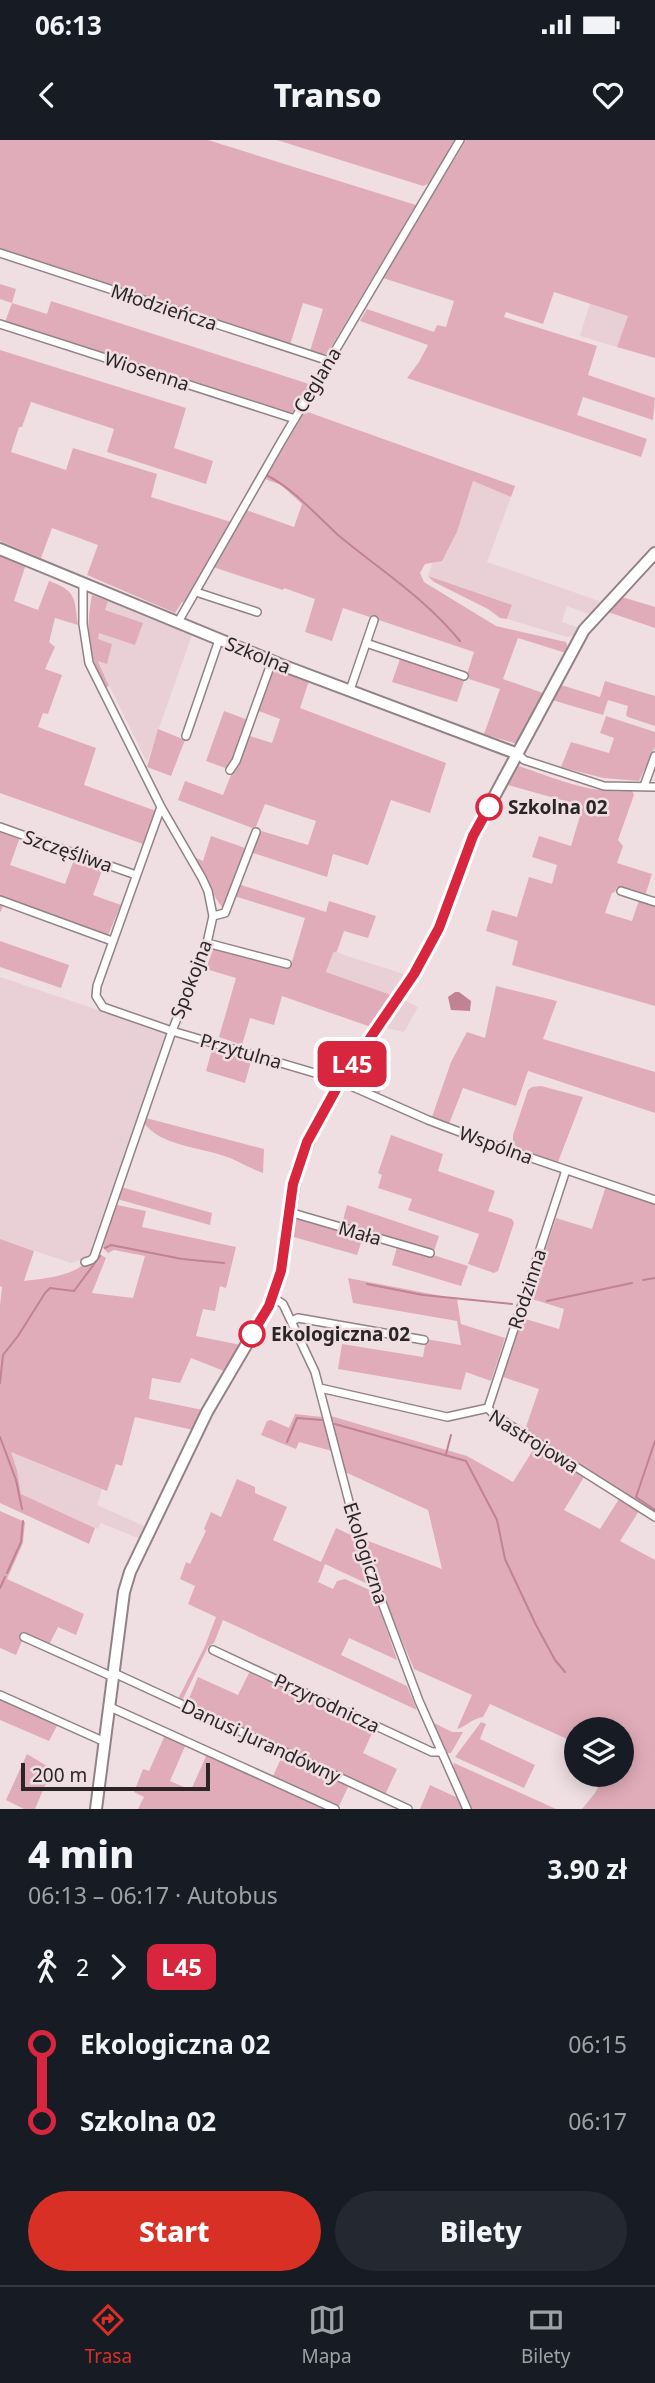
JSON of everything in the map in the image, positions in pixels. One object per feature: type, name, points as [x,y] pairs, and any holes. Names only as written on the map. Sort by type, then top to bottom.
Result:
[{"type":"street","name":"Ceglana","points":[[178,622],[328,361],[460,140]]},
{"type":"street","name":"Młodzieńcza","points":[[0,253],[328,361]]},
{"type":"street","name":"Wiosenna","points":[[0,324],[295,419]]},
{"type":"street","name":"Szkolna","points":[[0,549],[272,661],[518,754]]},
{"type":"street","points":[[96,1809],[124,1592],[130,1572],[206,1412],[272,1297],[282,1265],[296,1172],[303,1150],[340,1082],[414,974],[433,939],[473,836],[584,630],[655,553]]},
{"type":"street","name":"Spokojna","points":[[83,582],[82,611],[89,663],[161,807],[202,878],[208,891],[212,916],[207,943],[172,1031],[94,1257],[85,1262]]},
{"type":"street","points":[[196,592],[257,612]]},
{"type":"street","points":[[350,690],[374,620]]},
{"type":"street","points":[[186,736],[219,640]]},
{"type":"street","points":[[366,643],[464,676]]},
{"type":"street","points":[[230,770],[236,761],[272,661]]},
{"type":"street","points":[[518,754],[524,760],[596,784],[655,787]]},
{"type":"street","points":[[643,786],[655,756]]},
{"type":"street","points":[[0,900],[112,941],[161,807]]},
{"type":"street","name":"Szczęśliwa","points":[[0,827],[135,875]]},
{"type":"street","points":[[212,916],[225,913],[256,832]]},
{"type":"street","points":[[621,891],[655,902]]},
{"type":"street","name":"Przytulna","points":[[112,941],[95,991],[97,1001],[103,1007],[340,1082]]},
{"type":"street","points":[[207,943],[287,964]]},
{"type":"street","name":"Wspólna","points":[[340,1082],[428,1120],[655,1200]]},
{"type":"street","name":"Rodzinna","points":[[488,1408],[566,1170]]},
{"type":"street","name":"Mała","points":[[289,1212],[430,1253]]},
{"type":"street","name":"Ekologiczna","points":[[272,1297],[283,1304],[292,1321],[320,1388],[358,1536],[405,1667],[467,1809]]},
{"type":"street","points":[[292,1321],[298,1318],[424,1340]]},
{"type":"street","name":"Nastrojowa","points":[[320,1388],[447,1417],[488,1408],[494,1415],[655,1517]]},
{"type":"street","name":"Danusi Jurandówny","points":[[24,1637],[114,1675],[408,1809]]},
{"type":"street","name":"Przyrodnicza","points":[[212,1650],[432,1752],[442,1752]]},
{"type":"street","points":[[0,1695],[105,1742]]},
{"type":"street","points":[[110,1707],[335,1809]]},
{"type":"shaded area","points":[[0,140],[208,140],[416,205],[327,354],[321,355],[310,351],[323,309],[303,303],[290,345],[0,250]]},
{"type":"shaded area","points":[[277,140],[454,140],[432,182],[423,186]]},
{"type":"shaded area","points":[[466,140],[655,140],[655,358],[617,347],[628,316],[554,292],[543,324],[506,312],[504,317],[597,346],[588,375],[655,398],[653,420],[583,397],[577,415],[647,439],[641,457],[407,378],[428,345],[360,321],[367,309],[434,332],[437,325],[446,327],[454,301],[383,278]]},
{"type":"shaded area","points":[[0,284],[16,289],[12,303],[0,299]]},
{"type":"shaded area","points":[[51,301],[309,384],[292,413],[5,322],[12,303],[47,314]]},
{"type":"shaded area","points":[[590,303],[628,316],[617,347],[580,336]]},
{"type":"shaded area","points":[[0,350],[186,408],[174,448],[213,461],[206,484],[107,452],[114,429],[31,402],[11,452],[66,470],[73,448],[157,474],[151,497],[231,522],[185,603],[182,602],[175,613],[87,575],[98,545],[52,528],[41,558],[0,541]]},
{"type":"shaded area","points":[[305,411],[515,486],[511,497],[473,481],[457,532],[442,561],[425,564],[420,573],[424,582],[496,626],[566,642],[566,653],[518,638],[503,679],[546,694],[517,744],[484,734],[500,689],[469,679],[467,674],[474,652],[343,608],[332,641],[305,632],[315,599],[213,567],[246,510],[294,527],[302,504],[281,485],[265,479]]},
{"type":"shaded area","points":[[473,481],[511,497],[487,562],[602,602],[589,614],[567,606],[562,622],[579,628],[576,635],[567,637],[507,619],[512,605],[428,576],[433,562],[442,561],[457,532]]},
{"type":"shaded area","points":[[0,555],[26,564],[14,601],[38,610],[49,581],[65,588],[72,597],[78,625],[55,618],[49,642],[55,647],[45,669],[62,675],[48,714],[43,713],[38,727],[96,748],[84,785],[156,811],[143,844],[0,793]]},
{"type":"shaded area","points":[[428,576],[512,605],[507,619],[500,618],[488,609],[434,582]]},
{"type":"shaded area","points":[[92,595],[108,601],[105,610],[143,623],[135,645],[99,633],[98,639],[112,644],[107,664],[98,661],[109,686],[105,688],[90,643]]},
{"type":"shaded area","points":[[622,597],[655,607],[655,628],[608,612]]},
{"type":"shaded area","points":[[108,601],[192,635],[147,762],[94,649]]},
{"type":"shaded area","points":[[400,659],[464,681],[457,702],[392,682]]},
{"type":"shaded area","points":[[278,669],[309,681],[300,708],[446,763],[430,813],[391,800],[368,865],[333,854],[327,877],[250,852],[258,830],[308,845],[316,821],[265,804],[255,829],[178,800],[185,781],[223,795],[247,735],[272,743],[280,719],[256,710],[269,675]]},
{"type":"shaded area","points":[[605,681],[655,696],[655,726],[628,717],[628,706],[608,700],[603,715],[552,700],[561,685],[600,697]]},
{"type":"shaded area","points":[[224,711],[248,720],[228,769],[206,761]]},
{"type":"shaded area","points":[[606,716],[655,732],[655,747],[639,781],[603,778],[561,767],[571,742],[609,753],[614,738],[600,733]]},
{"type":"shaded area","points":[[158,729],[185,740],[171,776],[147,767]]},
{"type":"shaded area","points":[[519,766],[589,788],[632,790],[634,795],[618,840],[623,846],[617,863],[652,874],[645,896],[617,887],[605,913],[632,921],[639,900],[655,905],[655,1006],[512,965],[518,941],[486,931],[492,910],[517,917],[529,877],[552,884],[557,865],[532,857],[539,836],[571,846],[583,806],[508,785]]},
{"type":"shaded area","points":[[0,830],[20,837],[10,865],[65,884],[75,857],[103,868],[93,895],[121,905],[105,942],[3,906],[0,913]]},
{"type":"shaded area","points":[[211,836],[248,849],[223,907],[194,857],[203,861]]},
{"type":"shaded area","points":[[238,884],[326,912],[329,901],[376,916],[368,938],[344,931],[326,972],[394,996],[371,1027],[282,996],[274,1025],[250,1018],[242,1045],[219,1037],[236,978],[206,969],[214,947],[290,968],[305,918],[234,896]]},
{"type":"shaded area","points":[[0,941],[69,965],[61,988],[0,967]]},
{"type":"shaded area","points":[[337,951],[407,975],[394,996],[326,972],[333,953]]},
{"type":"shaded area","points":[[0,977],[167,1033],[88,1258],[71,1263],[0,1239]]},
{"type":"shaded area","points":[[496,986],[557,1001],[543,1039],[655,1072],[655,1113],[528,1071],[516,1106],[463,1088],[449,1124],[432,1117],[451,1062],[467,1032],[485,1038]]},
{"type":"shaded area","points":[[455,992],[471,1001],[470,1011],[451,1010],[448,997]]},
{"type":"shaded area","points":[[404,1000],[418,1007],[404,1032],[386,1028]]},
{"type":"shaded area","points":[[213,1046],[252,1058],[245,1083],[206,1071]]},
{"type":"shaded area","points":[[367,1054],[391,1063],[379,1095],[348,1081]]},
{"type":"shaded area","points":[[541,1086],[583,1097],[558,1162],[520,1150],[513,1143],[513,1135],[528,1090]]},
{"type":"shaded area","points":[[146,1118],[264,1149],[263,1173],[226,1157],[169,1141],[144,1123]]},
{"type":"shaded area","points":[[391,1135],[443,1154],[438,1171],[495,1191],[488,1211],[512,1219],[514,1223],[498,1271],[494,1273],[468,1264],[479,1234],[408,1210],[412,1199],[378,1188],[382,1175],[378,1173]]},
{"type":"shaded area","points":[[606,1186],[655,1203],[655,1512],[525,1430],[539,1389],[503,1377],[522,1318],[559,1329],[564,1309],[529,1298],[556,1218],[592,1229]]},
{"type":"shaded area","points":[[121,1187],[212,1213],[210,1225],[117,1199]]},
{"type":"shaded area","points":[[117,1205],[146,1211],[142,1227],[236,1247],[226,1288],[220,1286],[215,1311],[203,1309],[196,1336],[241,1345],[224,1371],[191,1358],[180,1383],[152,1378],[149,1399],[203,1410],[193,1430],[135,1417],[122,1466],[116,1464],[107,1491],[11,1452],[21,1494],[95,1528],[89,1544],[0,1503],[0,1239],[34,1251],[24,1281],[73,1271],[98,1253],[106,1258],[92,1293],[133,1298],[145,1256],[114,1250],[108,1253],[103,1248]]},
{"type":"shaded area","points":[[347,1205],[439,1236],[434,1251],[342,1224]]},
{"type":"shaded area","points":[[293,1215],[363,1237],[357,1255],[290,1236]]},
{"type":"shaded area","points":[[397,1247],[468,1266],[461,1286],[392,1265]]},
{"type":"shaded area","points":[[348,1278],[457,1299],[461,1324],[505,1338],[491,1381],[466,1372],[461,1390],[338,1369],[342,1344],[423,1357],[426,1339],[461,1345],[457,1321],[353,1303]]},
{"type":"shaded area","points":[[295,1414],[322,1417],[332,1451],[299,1442],[296,1449],[261,1435],[267,1421],[271,1420],[289,1428]]},
{"type":"shaded area","points":[[331,1416],[467,1456],[513,1482],[535,1447],[584,1477],[564,1510],[600,1529],[619,1499],[639,1511],[620,1541],[655,1560],[655,1809],[582,1809],[598,1787],[634,1787],[634,1717],[564,1717],[564,1738],[490,1704],[483,1717],[457,1729],[472,1695],[414,1669],[381,1591],[363,1539],[442,1569],[428,1510],[345,1472]]},
{"type":"shaded area","points":[[10,1451],[102,1489],[97,1505],[146,1527],[140,1539],[101,1523],[98,1529],[21,1494]]},
{"type":"shaded area","points":[[237,1479],[255,1487],[255,1493],[287,1507],[273,1540],[321,1562],[336,1528],[355,1537],[372,1586],[325,1564],[318,1582],[333,1589],[337,1581],[345,1579],[374,1592],[397,1660],[349,1638],[341,1655],[407,1686],[417,1710],[223,1620],[214,1643],[208,1647],[182,1701],[178,1699],[205,1646],[216,1617],[188,1604],[195,1586],[180,1579],[186,1562],[190,1564],[206,1531],[204,1529],[211,1512],[221,1517]]},
{"type":"shaded area","points":[[0,1511],[25,1522],[23,1543],[7,1579],[84,1614],[76,1635],[58,1627],[49,1645],[25,1634],[16,1655],[0,1648]]},
{"type":"shaded area","points":[[250,1671],[374,1729],[363,1753],[397,1769],[385,1795],[187,1703],[198,1677],[238,1695]]},
{"type":"shaded area","points":[[0,1697],[58,1724],[49,1741],[0,1720]]},
{"type":"shaded area","points":[[432,1722],[452,1732],[463,1732],[451,1753],[446,1753]]},
{"type":"shaded area","points":[[481,1722],[486,1724],[480,1739],[535,1765],[524,1788],[455,1757]]},
{"type":"shaded area","points":[[165,1735],[186,1744],[170,1781],[191,1790],[207,1754],[328,1809],[138,1809],[144,1797],[134,1792],[143,1769],[149,1771]]},
{"type":"shaded area","points":[[27,1754],[52,1769],[35,1809],[24,1809],[6,1800]]},
{"type":"shaded area","points":[[283,1754],[349,1785],[339,1806],[273,1776]]},
{"type":"shaded area","points":[[454,1763],[556,1809],[472,1809],[453,1768]]},
{"type":"shaded area","points":[[430,1785],[458,1798],[464,1809],[420,1809]]},
{"type":"waterway","points":[[268,476],[296,496],[338,535],[417,598],[460,641]]},
{"type":"waterway","points":[[105,1248],[111,1245],[182,1259],[224,1263]]},
{"type":"waterway","points":[[0,1383],[3,1355],[45,1293],[50,1288],[74,1291],[100,1256]]},
{"type":"waterway","points":[[643,1280],[655,1278]]},
{"type":"waterway","points":[[547,1301],[632,1283]]},
{"type":"waterway","points":[[367,1284],[423,1295],[512,1304]]},
{"type":"waterway","points":[[287,1442],[297,1418],[322,1420]]},
{"type":"waterway","points":[[335,1424],[466,1461],[497,1520],[505,1559],[536,1625],[555,1660],[565,1672]]},
{"type":"waterway","points":[[446,1454],[451,1435]]},
{"type":"waterway","points":[[0,1437],[16,1480],[22,1509]]},
{"type":"waterway","points":[[655,1441],[636,1497],[655,1510]]},
{"type":"waterway","points":[[7,1573],[21,1542],[23,1521]]},
{"type":"waterway","points":[[0,1588],[5,1577]]},
{"type":"bus line","name":"L45","points":[[252,1334],[269,1306],[281,1271],[293,1184],[307,1142],[340,1082],[414,974],[439,928],[473,836],[489,807]]},
{"type":"place","name":"Szkolna 02","points":[[489,807]]},
{"type":"place","name":"Ekologiczna 02","points":[[252,1334]]}]
